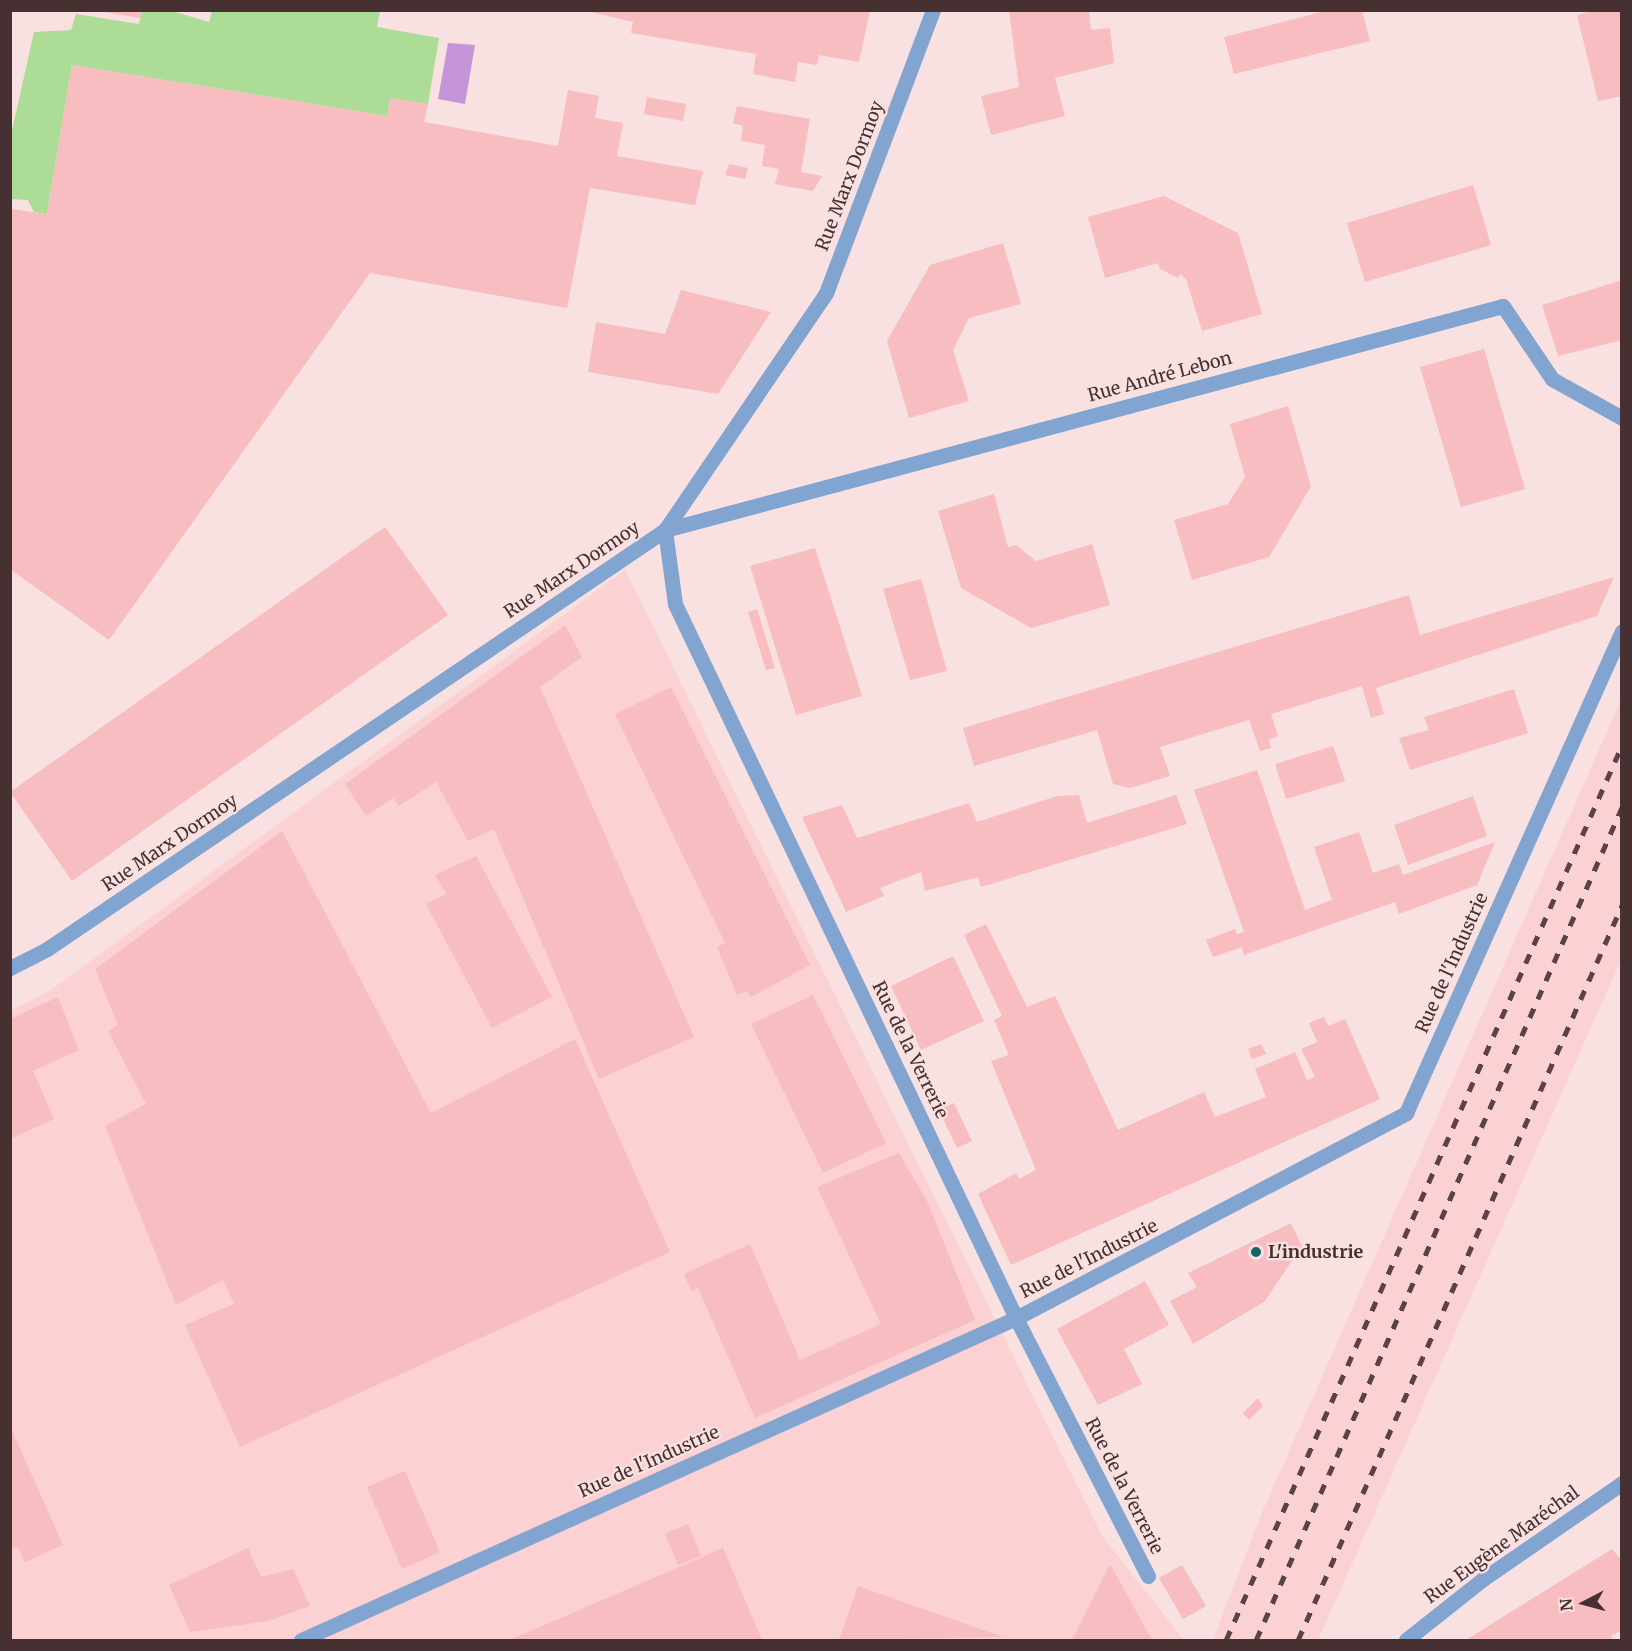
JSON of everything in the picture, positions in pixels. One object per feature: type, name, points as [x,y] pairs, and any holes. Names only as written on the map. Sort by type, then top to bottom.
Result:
[{"type":"street","name":"Rue Marx Dormoy","points":[[10,968],[47,949],[665,530],[826,293],[933,10]]},
{"type":"street","name":"Rue André Lebon","points":[[665,530],[1503,306],[1552,379],[1622,418]]},
{"type":"street","name":"Rue de la Verrerie","points":[[665,530],[675,604],[1016,1318],[1148,1576]]},
{"type":"street","name":"Rue de l'Industrie","points":[[301,1641],[1016,1318],[1406,1113],[1622,631]]},
{"type":"street","name":"Rue Eugène Maréchal","points":[[1406,1641],[1483,1579],[1622,1483]]},
{"type":"shaded area","points":[[448,43],[475,45],[465,104],[438,99]]},
{"type":"shaded area","points":[[625,570],[1102,1536],[1184,1640],[11,1640],[11,1011],[51,990]]},
{"type":"shaded area","points":[[1621,700],[1621,960],[1318,1640],[1213,1640],[1261,1515]]},
{"type":"green space","points":[[141,11],[172,11],[209,22],[212,11],[380,11],[377,27],[439,38],[428,104],[391,98],[387,116],[72,65],[47,214],[34,212],[28,200],[11,199],[11,135],[34,32],[71,30],[76,14],[139,24]]},
{"type":"building","points":[[92,10],[141,10],[140,18]]},
{"type":"building","points":[[583,10],[870,10],[859,62],[819,55],[817,65],[798,62],[795,82],[753,74],[756,54],[631,33],[633,22]]},
{"type":"building","points":[[1009,10],[1089,10],[1091,30],[1110,28],[1114,63],[1055,78],[1065,116],[991,135],[981,96],[1019,87]]},
{"type":"building","points":[[1329,10],[1362,10],[1370,41],[1234,74],[1224,37]]},
{"type":"building","points":[[1595,10],[1622,10],[1622,96],[1598,101],[1577,15]]},
{"type":"building","points":[[72,65],[387,116],[391,98],[428,104],[424,122],[558,146],[568,90],[599,96],[595,118],[623,123],[617,156],[703,171],[695,205],[590,188],[567,308],[370,273],[109,640],[10,569],[10,209],[47,214]]},
{"type":"building","points":[[647,97],[686,104],[683,121],[644,114]]},
{"type":"building","points":[[737,106],[810,119],[801,172],[822,176],[813,191],[775,184],[779,169],[762,166],[765,145],[741,141],[743,126],[733,123]]},
{"type":"building","points":[[729,164],[748,168],[745,179],[725,175]]},
{"type":"building","points":[[1473,185],[1491,245],[1365,282],[1347,223]]},
{"type":"building","points":[[1164,196],[1238,233],[1262,314],[1202,331],[1186,279],[1180,274],[1178,278],[1160,269],[1158,263],[1105,278],[1088,217]]},
{"type":"building","points":[[1003,243],[1021,304],[969,318],[953,350],[969,401],[909,418],[887,341],[930,265]]},
{"type":"building","points":[[1622,280],[1622,340],[1558,356],[1542,305]]},
{"type":"building","points":[[681,290],[771,312],[718,394],[588,372],[596,322],[665,334]]},
{"type":"building","points":[[1484,349],[1525,489],[1461,507],[1420,367]]},
{"type":"building","points":[[1288,406],[1311,486],[1269,557],[1192,580],[1174,520],[1228,504],[1245,477],[1230,424]]},
{"type":"building","points":[[994,494],[1008,547],[1016,545],[1036,561],[1092,544],[1110,605],[1031,628],[961,588],[938,511]]},
{"type":"building","points":[[385,527],[448,615],[72,881],[10,792]]},
{"type":"building","points":[[815,548],[862,696],[796,715],[750,566]]},
{"type":"building","points":[[1614,577],[1597,616],[1376,688],[1384,714],[1371,718],[1362,686],[1271,714],[1278,736],[1269,740],[1271,748],[1260,751],[1249,720],[1160,747],[1170,776],[1130,788],[1113,784],[1097,730],[974,766],[963,728],[1409,595],[1420,635]]},
{"type":"building","points":[[921,579],[947,671],[910,680],[883,589]]},
{"type":"building","points":[[757,609],[775,668],[766,670],[748,612]]},
{"type":"building","points":[[565,625],[582,657],[540,687],[694,1037],[599,1079],[494,829],[468,841],[436,782],[399,806],[393,798],[366,816],[345,784]]},
{"type":"building","points":[[671,687],[810,965],[751,997],[747,991],[737,995],[717,947],[725,943],[615,714]]},
{"type":"building","points":[[1514,689],[1528,733],[1410,770],[1399,738],[1429,730],[1424,717]]},
{"type":"building","points":[[1333,746],[1345,781],[1286,799],[1275,764]]},
{"type":"building","points":[[1257,770],[1305,910],[1332,900],[1314,847],[1359,832],[1373,873],[1399,864],[1403,875],[1495,842],[1477,885],[1399,914],[1395,902],[1244,955],[1242,947],[1213,957],[1206,940],[1235,929],[1237,934],[1244,932],[1194,790]]},
{"type":"building","points":[[1079,795],[1087,823],[1176,795],[1187,824],[981,887],[978,877],[925,891],[921,872],[880,888],[884,896],[846,912],[802,817],[842,805],[857,838],[969,803],[977,822],[1057,796]]},
{"type":"building","points":[[1473,796],[1487,836],[1408,865],[1394,825]]},
{"type":"building","points":[[282,831],[431,1113],[575,1039],[670,1252],[240,1447],[185,1325],[234,1304],[223,1280],[176,1305],[105,1126],[146,1104],[108,1031],[118,1025],[95,969]]},
{"type":"building","points":[[476,856],[552,997],[492,1028],[426,904],[447,894],[435,875]]},
{"type":"building","points":[[986,924],[1027,1007],[1055,996],[1118,1130],[1204,1092],[1215,1117],[1266,1097],[1255,1069],[1295,1052],[1307,1080],[1315,1077],[1301,1049],[1317,1042],[1309,1023],[1324,1017],[1328,1026],[1345,1019],[1380,1099],[1011,1265],[978,1194],[1016,1173],[1019,1179],[1036,1170],[991,1061],[1009,1055],[994,1020],[1002,1016],[964,935]]},
{"type":"building","points":[[953,956],[984,1021],[921,1050],[891,986]]},
{"type":"building","points":[[813,995],[886,1143],[823,1173],[751,1024]]},
{"type":"building","points":[[58,997],[79,1050],[33,1071],[54,1119],[10,1139],[10,1019]]},
{"type":"building","points":[[1261,1044],[1266,1054],[1252,1059],[1248,1049]]},
{"type":"building","points":[[954,1103],[972,1141],[957,1148],[939,1110]]},
{"type":"building","points":[[899,1153],[927,1201],[975,1320],[755,1418],[698,1288],[691,1291],[684,1274],[750,1244],[800,1360],[881,1324],[817,1187]]},
{"type":"building","points":[[1291,1223],[1302,1246],[1264,1302],[1193,1344],[1170,1301],[1197,1287],[1188,1273]]},
{"type":"building","points":[[1145,1281],[1169,1325],[1124,1349],[1142,1384],[1098,1405],[1057,1329]]},
{"type":"building","points":[[1258,1398],[1263,1406],[1249,1420],[1243,1413]]},
{"type":"building","points":[[10,1426],[63,1545],[25,1562],[18,1547],[10,1550]]},
{"type":"building","points":[[405,1471],[440,1552],[402,1569],[367,1487]]},
{"type":"building","points":[[688,1524],[701,1556],[678,1565],[665,1534]]},
{"type":"building","points":[[248,1548],[261,1577],[293,1569],[310,1606],[268,1621],[190,1632],[169,1585]]},
{"type":"building","points":[[723,1548],[762,1640],[512,1639]]},
{"type":"building","points":[[1612,1549],[1622,1561],[1622,1630],[1611,1636],[1613,1640],[1466,1640]]},
{"type":"building","points":[[1110,1564],[1152,1640],[1072,1640]]},
{"type":"building","points":[[1182,1565],[1206,1606],[1183,1619],[1159,1578]]},
{"type":"building","points":[[858,1586],[1003,1637],[839,1640]]},
{"type":"railway","points":[[1226,1640],[1622,745]]},
{"type":"railway","points":[[1256,1640],[1622,807]]},
{"type":"railway","points":[[1298,1640],[1622,905]]},
{"type":"place","name":"L'industrie","points":[[1256,1252]]}]
